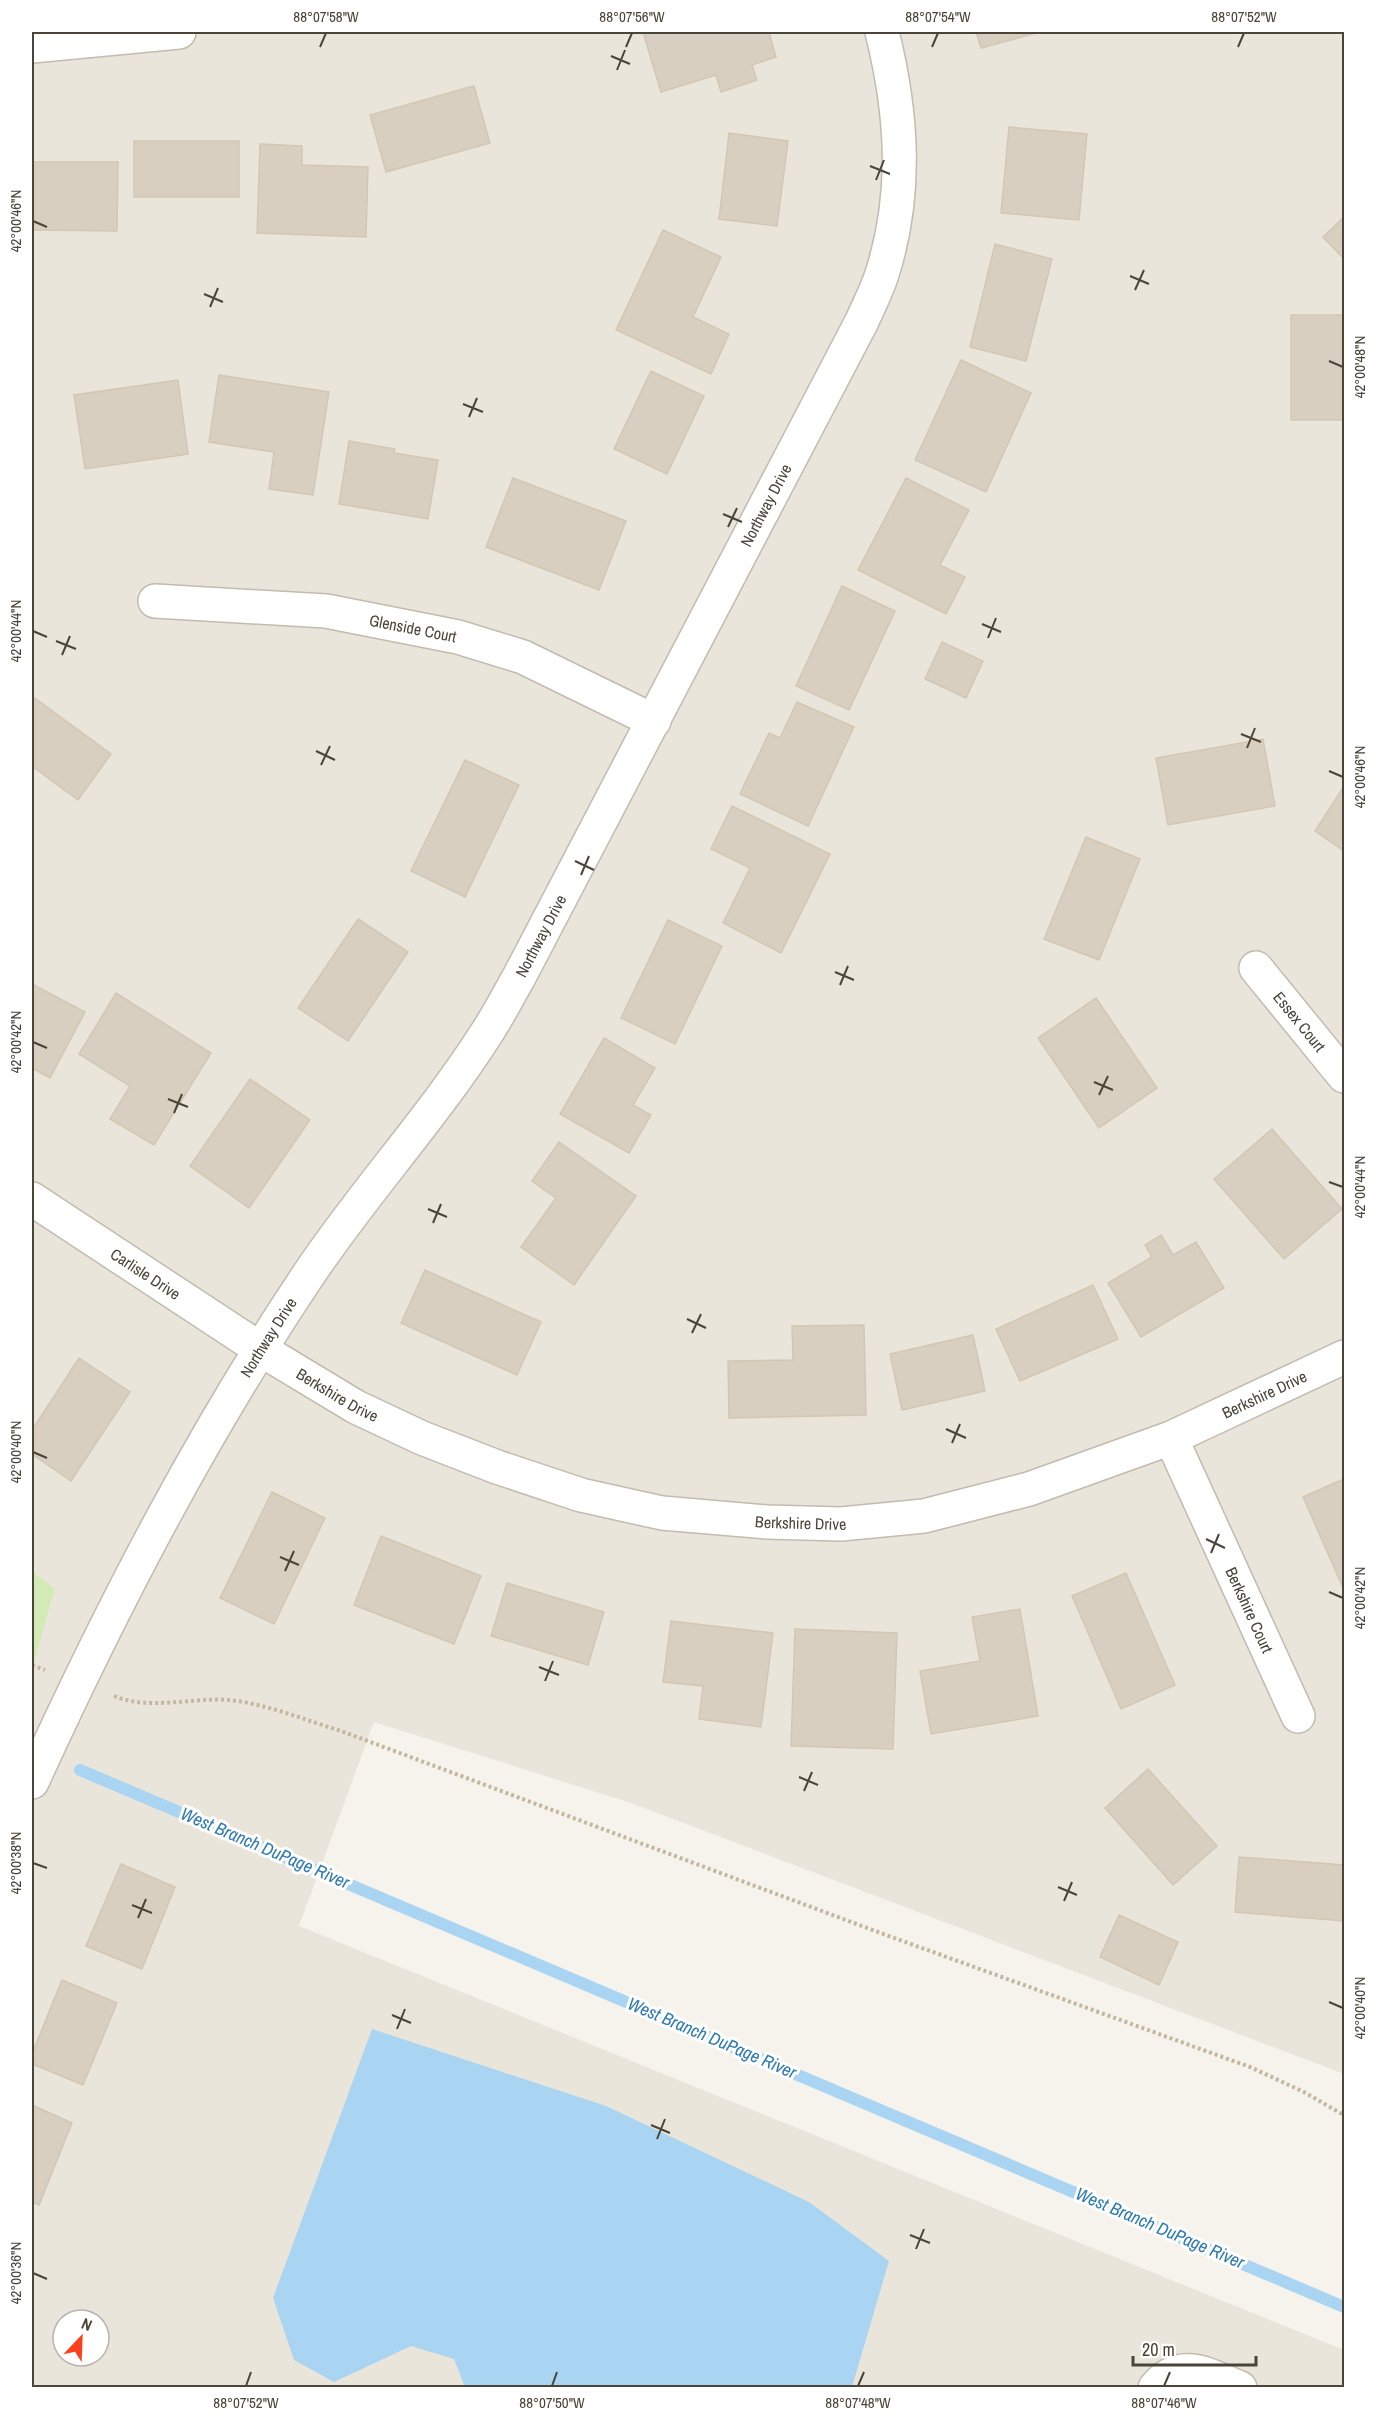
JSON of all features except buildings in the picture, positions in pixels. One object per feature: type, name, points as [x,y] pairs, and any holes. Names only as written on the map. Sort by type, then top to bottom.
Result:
[{"type":"street","points":[[32,46],[179,32]]},
{"type":"street","name":"Northway Drive","points":[[32,1782],[77,1682],[129,1579],[203,1445],[260,1349],[350,1216],[486,1034],[519,977],[862,321],[882,275],[891,235],[900,165],[894,79],[882,32]]},
{"type":"street","name":"Glenside Court","points":[[155,601],[326,611],[458,637],[523,657],[654,721]]},
{"type":"street","name":"Essex Court","points":[[1256,968],[1344,1076]]},
{"type":"street","name":"Carlisle Drive","points":[[32,1199],[260,1349]]},
{"type":"street","name":"Berkshire Drive","points":[[260,1349],[356,1407],[422,1438],[497,1467],[581,1495],[662,1513],[768,1522],[841,1524],[924,1516],[1029,1489],[1171,1438],[1344,1357]]},
{"type":"street","name":"Berkshire Court","points":[[1171,1438],[1298,1716]]},
{"type":"street","points":[[1155,2388],[1170,2372],[1189,2370],[1240,2388]]},
{"type":"path","points":[[119,1698],[133,1701],[250,1702],[341,1731],[886,1935],[1250,2067],[1302,2091],[1344,2115]]},
{"type":"shaded area","points":[[32,32],[1344,32],[1344,2074],[631,1803],[374,1722],[299,1926],[1344,2350],[1344,2387],[32,2387],[32,1671],[55,1589],[32,1571]]},
{"type":"green space","points":[[32,1571],[55,1589],[32,1671]]},
{"type":"water","points":[[372,2029],[606,2106],[809,2202],[889,2261],[852,2387],[465,2387],[454,2359],[411,2346],[334,2382],[294,2360],[273,2298]]},
{"type":"waterway","name":"West Branch DuPage River","points":[[80,1770],[1344,2307]]}]
